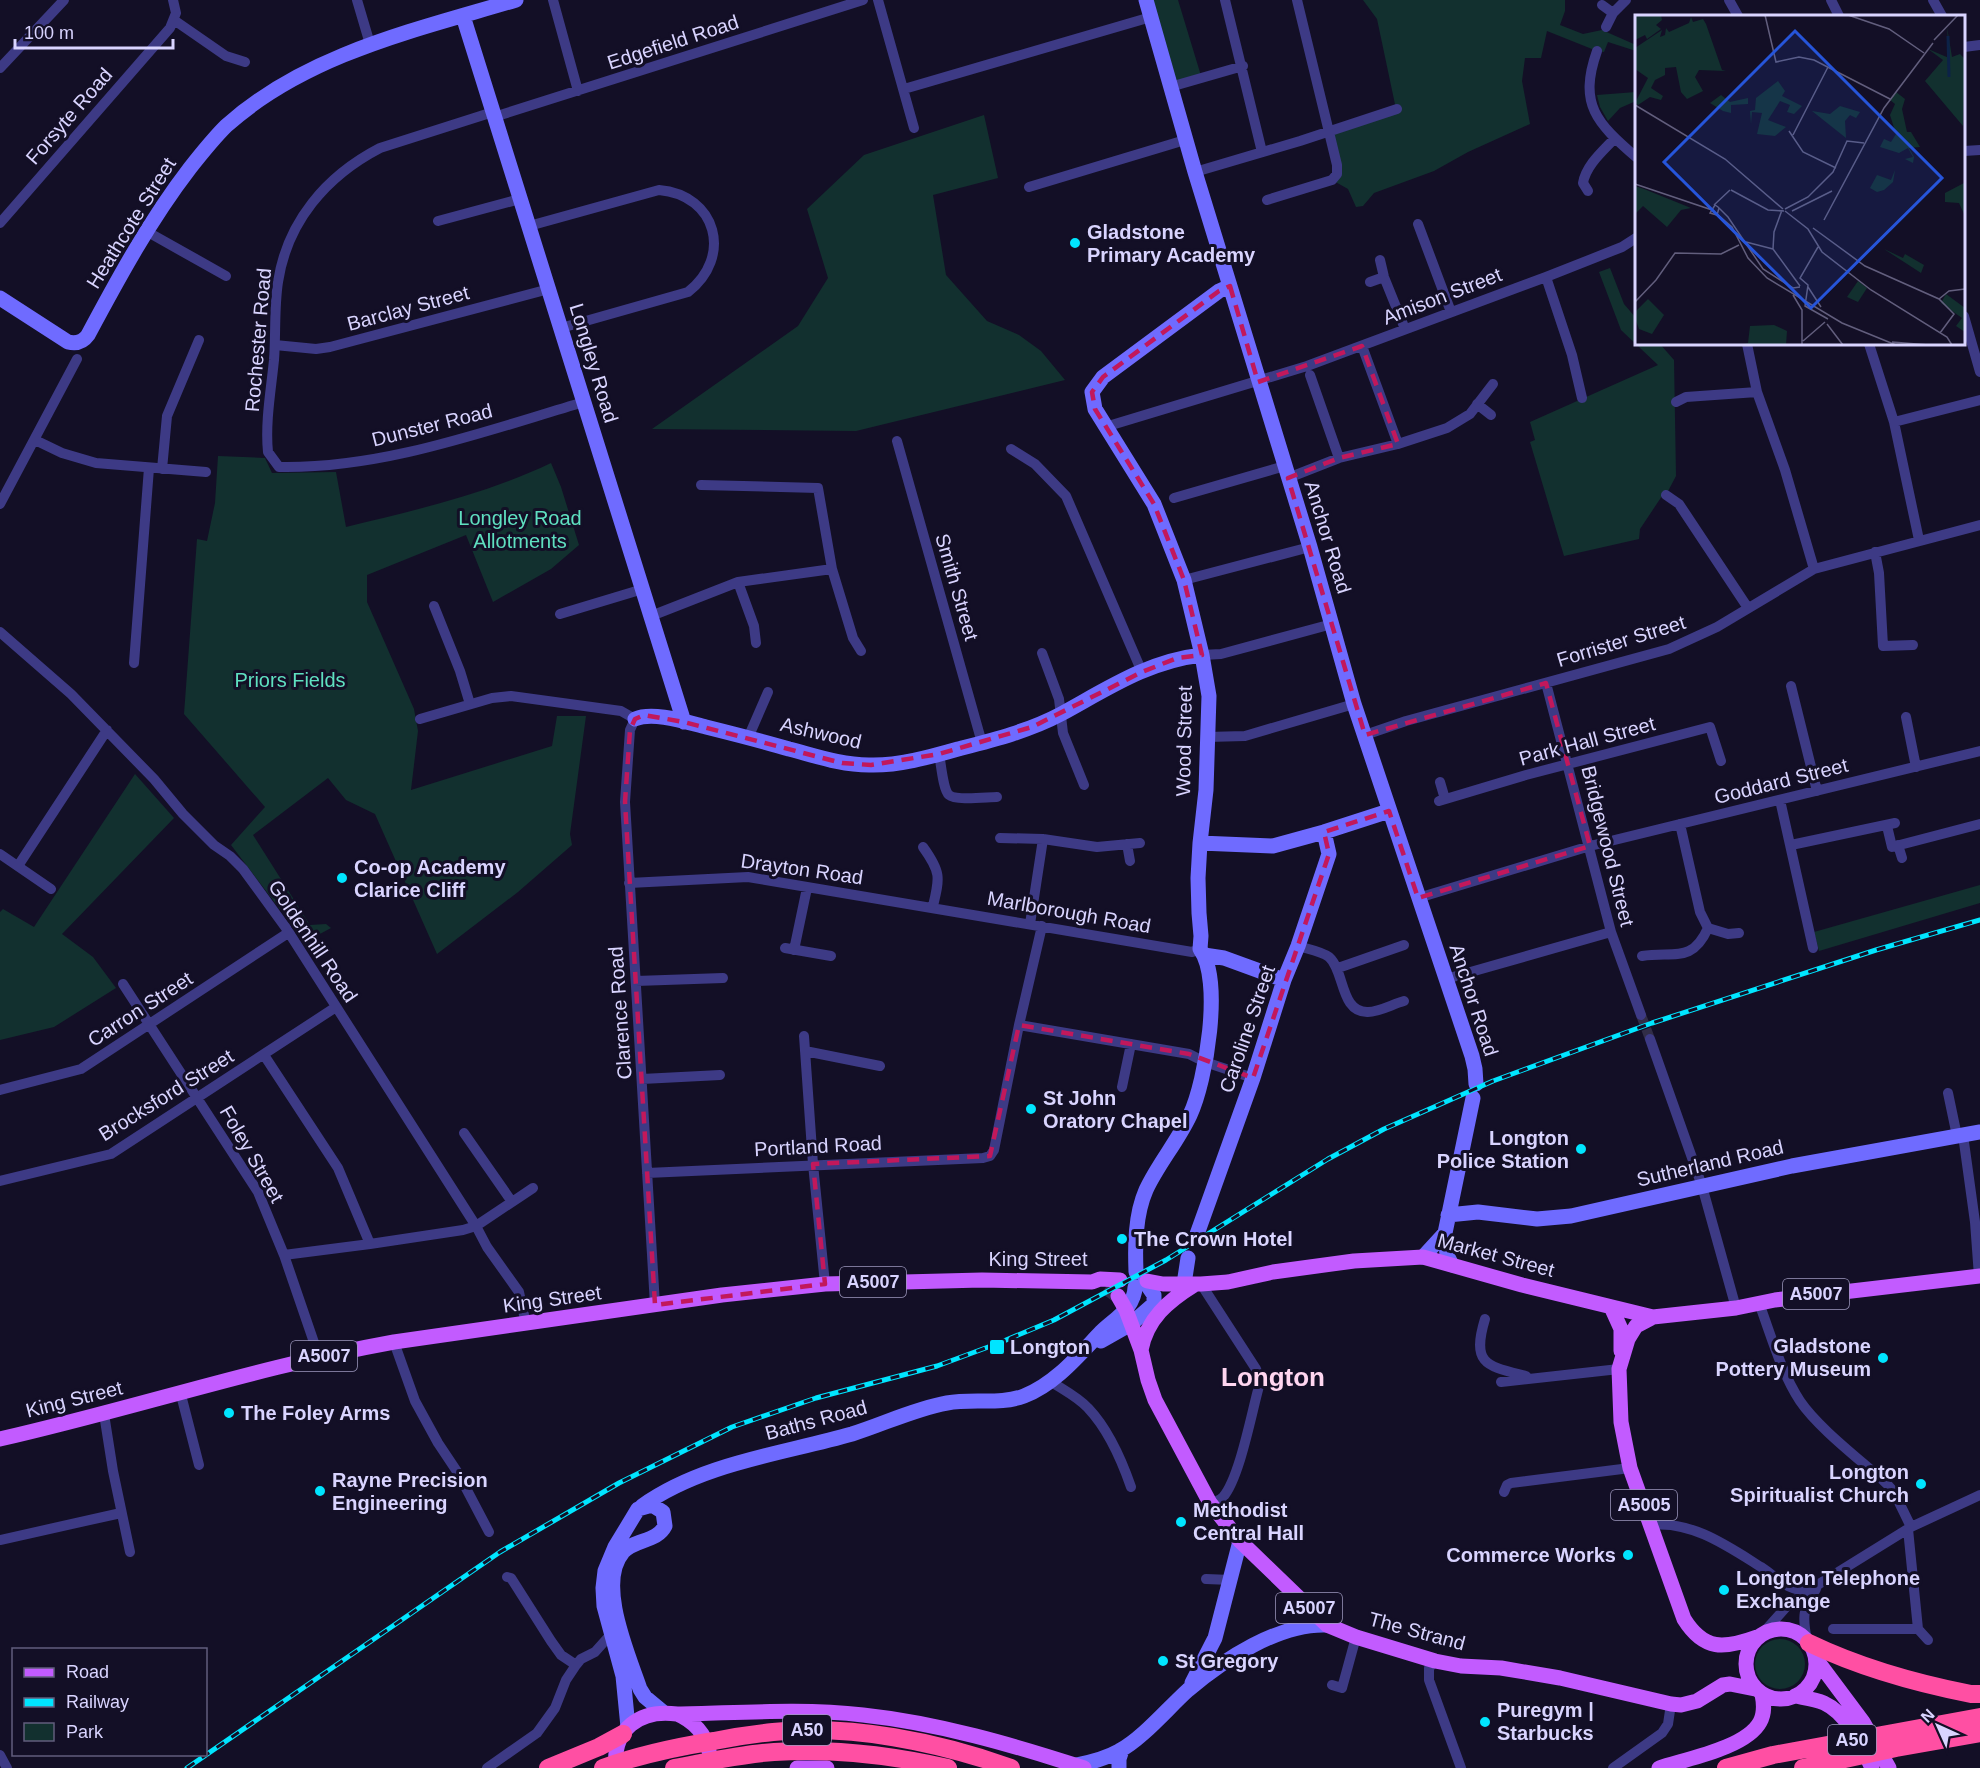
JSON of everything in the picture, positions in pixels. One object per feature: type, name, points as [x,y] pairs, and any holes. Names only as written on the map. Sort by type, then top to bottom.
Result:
[{"type":"highway","points":[[1811,1647],[1898,1678],[1959,1692],[1980,1694]]},
{"type":"highway","name":"A50","points":[[1726,1768],[1773,1755],[1887,1732],[1980,1717]]},
{"type":"highway","name":"A50","points":[[603,1768],[673,1747],[763,1733],[807,1730],[899,1738],[956,1750],[1011,1768]]},
{"type":"highway","points":[[548,1768],[599,1747],[626,1731]]},
{"type":"highway","name":"A50","points":[[1803,1768],[1980,1733]]},
{"type":"highway","name":"A50","points":[[674,1768],[764,1753],[812,1751],[896,1757],[948,1768]]},
{"type":"main road","name":"Market Street","points":[[1193,1284],[1228,1282],[1273,1272],[1354,1261],[1423,1257],[1653,1317]]},
{"type":"main road","name":"A5007","points":[[1653,1317],[1736,1308],[1865,1288],[1979,1276]]},
{"type":"main road","name":"King Street","points":[[0,1439],[104,1414],[180,1391],[319,1357],[394,1342],[825,1284],[972,1280],[1109,1286],[1128,1317]]},
{"type":"main road","name":"A5007","points":[[1141,1281],[1193,1284]]},
{"type":"main road","points":[[1142,1350],[1148,1327],[1173,1300],[1193,1284]]},
{"type":"main road","name":"A5005","points":[[1611,1307],[1621,1329],[1621,1422],[1630,1468],[1683,1618],[1690,1630],[1710,1644],[1742,1643],[1760,1636]]},
{"type":"main road","name":"A5007","points":[[1128,1317],[1142,1350]]},
{"type":"main road","name":"A5005","points":[[1620,1365],[1628,1339],[1636,1326],[1653,1317]]},
{"type":"main road","name":"The Strand","points":[[1142,1350],[1155,1400],[1210,1503],[1240,1541],[1327,1625],[1356,1637],[1435,1661],[1461,1666],[1501,1668],[1560,1678],[1671,1704],[1681,1705],[1696,1701],[1723,1685],[1730,1684],[1759,1691]]},
{"type":"main road","points":[[1655,1762],[1720,1749],[1745,1737],[1761,1721],[1763,1712],[1759,1691],[1747,1674],[1746,1659],[1749,1649],[1760,1636],[1773,1630],[1783,1629],[1798,1633],[1811,1647],[1879,1764]]},
{"type":"main road","points":[[1795,1696],[1805,1690],[1813,1678],[1811,1647]]},
{"type":"main road","name":"A5007","points":[[1759,1691],[1777,1699],[1795,1696]]},
{"type":"main road","points":[[1795,1696],[1817,1701],[1856,1723]]},
{"type":"main road","name":"A50","points":[[670,1713],[807,1712],[862,1715],[959,1732],[1080,1767]]},
{"type":"main road","points":[[616,1768],[616,1752],[626,1731],[646,1715],[670,1713],[693,1724],[700,1731],[708,1746],[710,1768]]},
{"type":"main road","name":"A50","points":[[797,1768],[827,1768]]},
{"type":"street","points":[[0,68],[64,0]]},
{"type":"street","points":[[173,0],[176,9],[174,20],[226,56],[245,62]]},
{"type":"street","points":[[357,0],[370,44]]},
{"type":"street","name":"Heathcote Street","points":[[0,298],[49,331],[73,343],[78,343],[86,338],[146,231],[173,190],[226,127],[265,98],[299,77],[370,44],[516,0]]},
{"type":"street","points":[[553,0],[578,91]]},
{"type":"street","name":"Edgefield Road","points":[[494,115],[578,91],[863,0]]},
{"type":"street","points":[[878,0],[914,128]]},
{"type":"street","name":"Anchor Road","points":[[1146,0],[1185,140],[1310,547],[1354,704],[1472,1056],[1475,1069],[1474,1091],[1445,1233],[1447,1255],[1452,1265]]},
{"type":"street","points":[[1225,0],[1243,66],[1262,152]]},
{"type":"street","points":[[1267,200],[1332,180],[1337,174],[1337,165],[1297,0]]},
{"type":"street","points":[[1606,27],[1613,13],[1626,0]]},
{"type":"street","points":[[1729,0],[1737,15]]},
{"type":"street","points":[[1831,0],[1838,15]]},
{"type":"street","points":[[1934,0],[1942,15]]},
{"type":"street","points":[[1602,5],[1613,13]]},
{"type":"street","name":"Longley Road","points":[[463,16],[684,722]]},
{"type":"street","points":[[904,89],[1151,17]]},
{"type":"street","name":"Forsyte Road","points":[[0,223],[170,28],[174,20]]},
{"type":"street","points":[[1965,47],[1980,45]]},
{"type":"street","points":[[1597,51],[1591,67],[1592,108],[1603,125],[1635,156]]},
{"type":"street","points":[[1579,65],[1591,67]]},
{"type":"street","points":[[1170,87],[1243,66]]},
{"type":"street","points":[[1195,172],[1396,110]]},
{"type":"street","name":"Rochester Road","points":[[286,467],[279,467],[268,452],[267,444],[278,283],[285,253],[306,211],[326,185],[351,164],[380,148],[494,115]]},
{"type":"street","points":[[1581,186],[1589,167],[1615,138]]},
{"type":"street","points":[[1029,187],[1185,140]]},
{"type":"street","points":[[1965,151],[1980,150]]},
{"type":"street","points":[[529,226],[659,190],[669,190],[687,197],[701,209],[711,225],[714,244],[712,262],[703,279],[688,292],[561,328]]},
{"type":"street","points":[[438,221],[520,199]]},
{"type":"street","points":[[1418,224],[1451,312]]},
{"type":"street","points":[[146,231],[226,276]]},
{"type":"street","name":"Amison Street","points":[[1105,427],[1258,382],[1362,346],[1546,277],[1622,247],[1635,239]]},
{"type":"street","points":[[1380,260],[1384,277],[1405,329]]},
{"type":"street","points":[[1370,282],[1384,277]]},
{"type":"street","points":[[1546,277],[1572,355],[1584,380],[1582,398]]},
{"type":"street","name":"Wood Street","points":[[1141,1281],[1136,1232],[1145,1192],[1191,1114],[1204,1062],[1211,1012],[1210,980],[1202,952],[1199,913],[1200,843],[1206,790],[1209,696],[1184,580],[1154,504],[1095,409],[1092,392],[1094,386],[1103,377],[1219,291],[1230,286]]},
{"type":"street","name":"Barclay Street","points":[[275,345],[316,349],[549,289]]},
{"type":"street","points":[[1965,320],[1980,372]]},
{"type":"street","points":[[162,469],[167,416],[199,340]]},
{"type":"street","points":[[1747,345],[1757,392],[1785,470],[1814,569]]},
{"type":"street","points":[[1869,345],[1894,422],[1919,540]]},
{"type":"street","points":[[1362,346],[1398,444]]},
{"type":"street","points":[[0,504],[77,359]]},
{"type":"street","points":[[1310,375],[1339,458]]},
{"type":"street","points":[[1174,498],[1398,444],[1447,428],[1470,414],[1493,384]]},
{"type":"street","points":[[1685,386],[1681,400],[1757,392]]},
{"type":"street","points":[[1894,422],[1980,400]]},
{"type":"street","name":"Dunster Road","points":[[286,467],[365,460],[426,447],[584,402]]},
{"type":"street","points":[[1477,404],[1491,415]]},
{"type":"street","points":[[35,440],[62,453],[96,463],[206,472]]},
{"type":"street","name":"Smith Street","points":[[897,441],[982,742]]},
{"type":"street","points":[[1011,449],[1035,464],[1066,496],[1142,672]]},
{"type":"street","points":[[134,663],[149,468]]},
{"type":"street","points":[[701,484],[818,488],[832,569],[853,638],[861,651]]},
{"type":"street","points":[[1666,495],[1684,500],[1748,608]]},
{"type":"street","name":"Forrister Street","points":[[1365,735],[1406,721],[1676,646],[1717,627],[1814,569],[1980,526]]},
{"type":"street","points":[[1184,580],[1310,547]]},
{"type":"street","points":[[1875,552],[1879,573],[1883,646],[1913,645]]},
{"type":"street","points":[[651,616],[738,582],[832,569]]},
{"type":"street","points":[[738,582],[754,626],[756,643]]},
{"type":"street","points":[[560,614],[643,589]]},
{"type":"street","points":[[434,606],[460,671],[470,704]]},
{"type":"street","points":[[1202,655],[1221,654],[1332,624]]},
{"type":"street","name":"Goldenhill Road","points":[[0,632],[71,694],[154,779],[183,814],[243,869],[288,933],[476,1226],[487,1247],[519,1292],[526,1323]]},
{"type":"street","points":[[1042,653],[1059,699],[1063,733],[1084,784]]},
{"type":"street","name":"Ashwood","points":[[420,719],[492,698],[512,696],[621,711],[635,719],[645,715],[684,722],[842,763],[871,765],[939,754],[1032,727],[1061,714],[1105,688],[1142,672],[1177,658],[1202,655]]},
{"type":"street","name":"Bridgewood Street","points":[[1546,683],[1611,932],[1641,1015]]},
{"type":"street","points":[[1791,686],[1818,791]]},
{"type":"street","points":[[748,738],[768,692]]},
{"type":"street","points":[[1207,736],[1245,736],[1354,704]]},
{"type":"street","points":[[1906,717],[1916,767]]},
{"type":"street","name":"Clarence Road","points":[[635,719],[630,730],[625,802],[656,1305]]},
{"type":"street","name":"Park Hall Street","points":[[1440,782],[1442,800],[1710,727],[1721,761]]},
{"type":"street","points":[[18,866],[106,730]]},
{"type":"street","name":"Goddard Street","points":[[1418,898],[1590,846],[1980,751]]},
{"type":"street","points":[[939,754],[945,789],[949,795],[956,798],[997,797]]},
{"type":"street","points":[[1780,800],[1791,845],[1804,936],[1813,948]]},
{"type":"street","points":[[1200,843],[1273,846],[1389,811]]},
{"type":"street","points":[[1680,824],[1700,912],[1708,928],[1728,934],[1738,933]]},
{"type":"street","points":[[1791,845],[1891,824],[1892,847],[1980,824]]},
{"type":"street","name":"Caroline Street","points":[[1196,1237],[1329,855],[1324,832]]},
{"type":"street","points":[[1000,838],[1043,839],[1097,847],[1140,843]]},
{"type":"street","points":[[1030,924],[1043,839]]},
{"type":"street","points":[[1127,844],[1130,861]]},
{"type":"street","points":[[1898,845],[1902,858]]},
{"type":"street","points":[[923,847],[935,864],[939,881],[933,906]]},
{"type":"street","points":[[0,854],[51,889]]},
{"type":"street","name":"Drayton Road","points":[[629,882],[748,877],[933,906]]},
{"type":"street","points":[[807,888],[790,949],[831,956]]},
{"type":"street","name":"Marlborough Road","points":[[933,906],[1202,952]]},
{"type":"street","points":[[1042,926],[1019,1025],[1189,1054],[1204,1062],[1253,1078]]},
{"type":"street","points":[[1642,956],[1679,955],[1691,951],[1703,939],[1708,928]]},
{"type":"street","points":[[1446,979],[1611,932]]},
{"type":"street","name":"Carron Street","points":[[0,1090],[81,1069],[288,933]]},
{"type":"street","points":[[1338,968],[1404,945]]},
{"type":"street","points":[[1298,946],[1324,954],[1338,968],[1347,998],[1355,1008],[1367,1012],[1404,1001]]},
{"type":"street","points":[[1202,952],[1284,980]]},
{"type":"street","points":[[1659,956],[1660,969]]},
{"type":"street","points":[[636,981],[723,978]]},
{"type":"street","name":"Foley Street","points":[[123,984],[258,1192],[284,1255],[319,1357]]},
{"type":"street","name":"Brocksford Street","points":[[0,1181],[111,1154],[336,1007]]},
{"type":"street","name":"Portland Road","points":[[647,1173],[990,1156],[994,1150],[1019,1025]]},
{"type":"street","points":[[804,1036],[813,1164],[825,1284]]},
{"type":"street","points":[[1650,1039],[1702,1186],[1736,1308]]},
{"type":"street","points":[[1122,1087],[1131,1044]]},
{"type":"street","points":[[805,1051],[880,1066]]},
{"type":"street","points":[[264,1055],[338,1168],[370,1245]]},
{"type":"street","points":[[642,1079],[720,1075]]},
{"type":"street","points":[[1948,1093],[1960,1135],[1976,1222],[1979,1276]]},
{"type":"street","name":"Sutherland Road","points":[[1448,1215],[1478,1212],[1537,1219],[1571,1216],[1792,1166],[1980,1132]]},
{"type":"street","points":[[464,1133],[512,1202]]},
{"type":"street","points":[[284,1255],[370,1245],[476,1226],[533,1188]]},
{"type":"street","points":[[1423,1257],[1445,1233]]},
{"type":"street","points":[[1188,1258],[1193,1284],[1256,1369],[1260,1380],[1233,1481],[1223,1497],[1217,1502],[1210,1503]]},
{"type":"street","points":[[1128,1317],[1141,1281]]},
{"type":"street","name":"Baths Road","points":[[626,1731],[627,1698],[604,1606],[603,1588],[605,1571],[615,1547],[635,1513],[642,1506],[662,1493],[699,1476],[739,1462],[835,1439],[931,1406],[964,1401],[1003,1400],[1022,1396],[1050,1381],[1084,1351],[1102,1330],[1154,1304],[1154,1295],[1141,1281]]},
{"type":"street","points":[[1760,1303],[1792,1388],[1801,1403],[1894,1492],[1909,1528],[1918,1629],[1928,1640]]},
{"type":"street","points":[[1485,1319],[1479,1337],[1481,1355],[1486,1363],[1495,1368],[1532,1378]]},
{"type":"street","points":[[394,1342],[415,1401],[458,1473],[489,1532]]},
{"type":"street","points":[[1502,1382],[1620,1365]]},
{"type":"street","points":[[1050,1381],[1087,1407],[1107,1436],[1122,1476],[1131,1487]]},
{"type":"street","points":[[180,1391],[199,1465]]},
{"type":"street","points":[[104,1414],[129,1552]]},
{"type":"street","points":[[1504,1492],[1507,1485],[1511,1483],[1630,1468]]},
{"type":"street","points":[[664,1516],[680,1486]]},
{"type":"street","points":[[1760,1636],[1788,1605],[1819,1584],[1909,1528],[1980,1495]]},
{"type":"street","points":[[642,1506],[655,1506],[663,1512],[665,1521],[662,1531],[656,1536],[635,1543],[622,1553],[614,1569],[612,1592],[640,1689],[645,1697],[670,1713]]},
{"type":"street","points":[[0,1540],[121,1513]]},
{"type":"street","points":[[632,1521],[638,1534],[650,1538]]},
{"type":"street","points":[[1651,1526],[1677,1525],[1706,1535],[1762,1568],[1788,1587],[1810,1591]]},
{"type":"street","points":[[1188,1691],[1215,1638],[1240,1541]]},
{"type":"street","points":[[507,1577],[511,1578],[561,1654],[576,1665]]},
{"type":"street","points":[[1206,1579],[1231,1580]]},
{"type":"street","points":[[1811,1647],[1803,1614],[1806,1604],[1819,1584]]},
{"type":"street","points":[[1080,1767],[1122,1750],[1188,1691],[1228,1661],[1269,1638],[1304,1626],[1327,1625]]},
{"type":"street","points":[[1833,1629],[1849,1634],[1918,1629]]},
{"type":"street","points":[[487,1768],[537,1733],[555,1708],[566,1680],[576,1665],[581,1659],[595,1652],[612,1632]]},
{"type":"street","points":[[1332,1685],[1342,1688],[1356,1637]]},
{"type":"street","points":[[1215,1638],[1228,1661]]},
{"type":"street","points":[[595,1652],[610,1654],[619,1659]]},
{"type":"street","points":[[1435,1661],[1429,1668],[1429,1680],[1461,1768]]},
{"type":"street","points":[[1613,1768],[1662,1733],[1668,1724],[1671,1704]]},
{"type":"street","points":[[1644,1746],[1655,1762]]},
{"type":"street","points":[[1119,1768],[1122,1750]]},
{"type":"street","points":[[0,1755],[8,1768]]},
{"type":"highlighted area","points":[[1230,286],[1258,382],[1362,346],[1398,444],[1339,458],[1288,478],[1365,735],[1546,683],[1590,846],[1418,898],[1389,811],[1324,832],[1329,854],[1253,1078],[1189,1054],[1019,1025],[990,1156],[813,1164],[825,1284],[655,1305],[625,802],[630,730],[635,719],[644,715],[684,722],[842,763],[871,765],[939,754],[1032,727],[1142,672],[1177,658],[1202,655],[1184,580],[1154,504],[1095,409],[1092,392],[1103,377],[1219,291]]},
{"type":"green space","points":[[1145,0],[1178,0],[1202,79],[1170,87]]},
{"type":"green space","points":[[1363,0],[1565,0],[1565,11],[1560,25],[1583,34],[1602,30],[1635,45],[1635,51],[1608,42],[1604,52],[1597,51],[1547,31],[1541,58],[1525,58],[1522,81],[1530,124],[1468,152],[1434,171],[1374,193],[1363,206],[1356,207],[1348,189],[1332,180],[1337,174],[1328,132],[1396,109],[1377,19]]},
{"type":"green space","points":[[1635,92],[1635,101],[1620,108],[1608,121],[1600,107],[1597,95]]},
{"type":"green space","points":[[984,115],[998,178],[933,195],[946,275],[987,321],[1019,335],[1041,351],[1065,380],[856,431],[652,429],[798,326],[828,278],[807,209],[864,155]]},
{"type":"green space","points":[[1610,268],[1624,304],[1635,317],[1635,343],[1621,330],[1599,272]]},
{"type":"green space","points":[[1637,345],[1661,345],[1674,360],[1676,476],[1666,495],[1662,496],[1640,529],[1639,539],[1564,556],[1530,442],[1535,440],[1530,422],[1658,365]]},
{"type":"green space","name":"Priors Fields","points":[[218,456],[265,458],[272,473],[336,472],[346,527],[476,492],[551,463],[579,545],[551,569],[493,602],[466,535],[367,575],[367,602],[414,709],[418,731],[411,790],[552,746],[557,716],[586,716],[570,834],[572,845],[518,892],[437,954],[375,814],[346,800],[328,778],[253,835],[310,925],[326,924],[331,928],[305,942],[231,845],[265,807],[184,714],[197,539],[207,541],[215,503]]},
{"type":"green space","points":[[135,774],[174,818],[62,934],[93,957],[116,988],[54,1027],[0,1040],[0,912],[3,909],[34,927]]},
{"type":"green space","points":[[1980,885],[1980,903],[1819,951],[1814,932]]},
{"type":"green space","points":[[1780,1639],[1794,1643],[1801,1650],[1805,1664],[1801,1678],[1794,1685],[1780,1689],[1766,1685],[1759,1678],[1755,1664],[1759,1650],[1766,1643]]},
{"type":"tunnel","points":[[1641,1015],[1650,1039]]},
{"type":"tunnel","points":[[1106,1287],[1118,1296]]},
{"type":"railway","points":[[207,1754],[500,1552],[619,1483],[732,1427],[816,1398],[937,1366],[1054,1320],[1166,1260],[1328,1159],[1384,1129],[1493,1081],[1652,1023],[1876,950],[1980,920]]},
{"type":"railway","points":[[187,1768],[204,1756]]},
{"type":"place","name":"Gladstone Primary Academy","points":[[1075,243]]},
{"type":"place","name":"Co-op Academy Clarice Cliff","points":[[342,878]]},
{"type":"place","name":"St John Oratory Chapel","points":[[1031,1109]]},
{"type":"place","name":"Longton Police Station","points":[[1581,1149]]},
{"type":"place","name":"The Crown Hotel","points":[[1122,1239]]},
{"type":"place","name":"Longton","points":[[997,1347]]},
{"type":"place","name":"Gladstone Pottery Museum","points":[[1883,1358]]},
{"type":"place","name":"The Foley Arms","points":[[229,1413]]},
{"type":"place","name":"Longton Spiritualist Church","points":[[1921,1484]]},
{"type":"place","name":"Rayne Precision Engineering","points":[[320,1491]]},
{"type":"place","name":"Methodist Central Hall","points":[[1181,1522]]},
{"type":"place","name":"Commerce Works","points":[[1628,1555]]},
{"type":"place","name":"Longton Telephone Exchange","points":[[1724,1590]]},
{"type":"place","name":"St Gregory","points":[[1163,1661]]},
{"type":"place","name":"Puregym | Starbucks","points":[[1485,1722]]},
{"type":"district","name":"Longton","points":[[1273,1377]]},
{"type":"park label","name":"Longley Road Allotments","points":[[520,530]]}]
